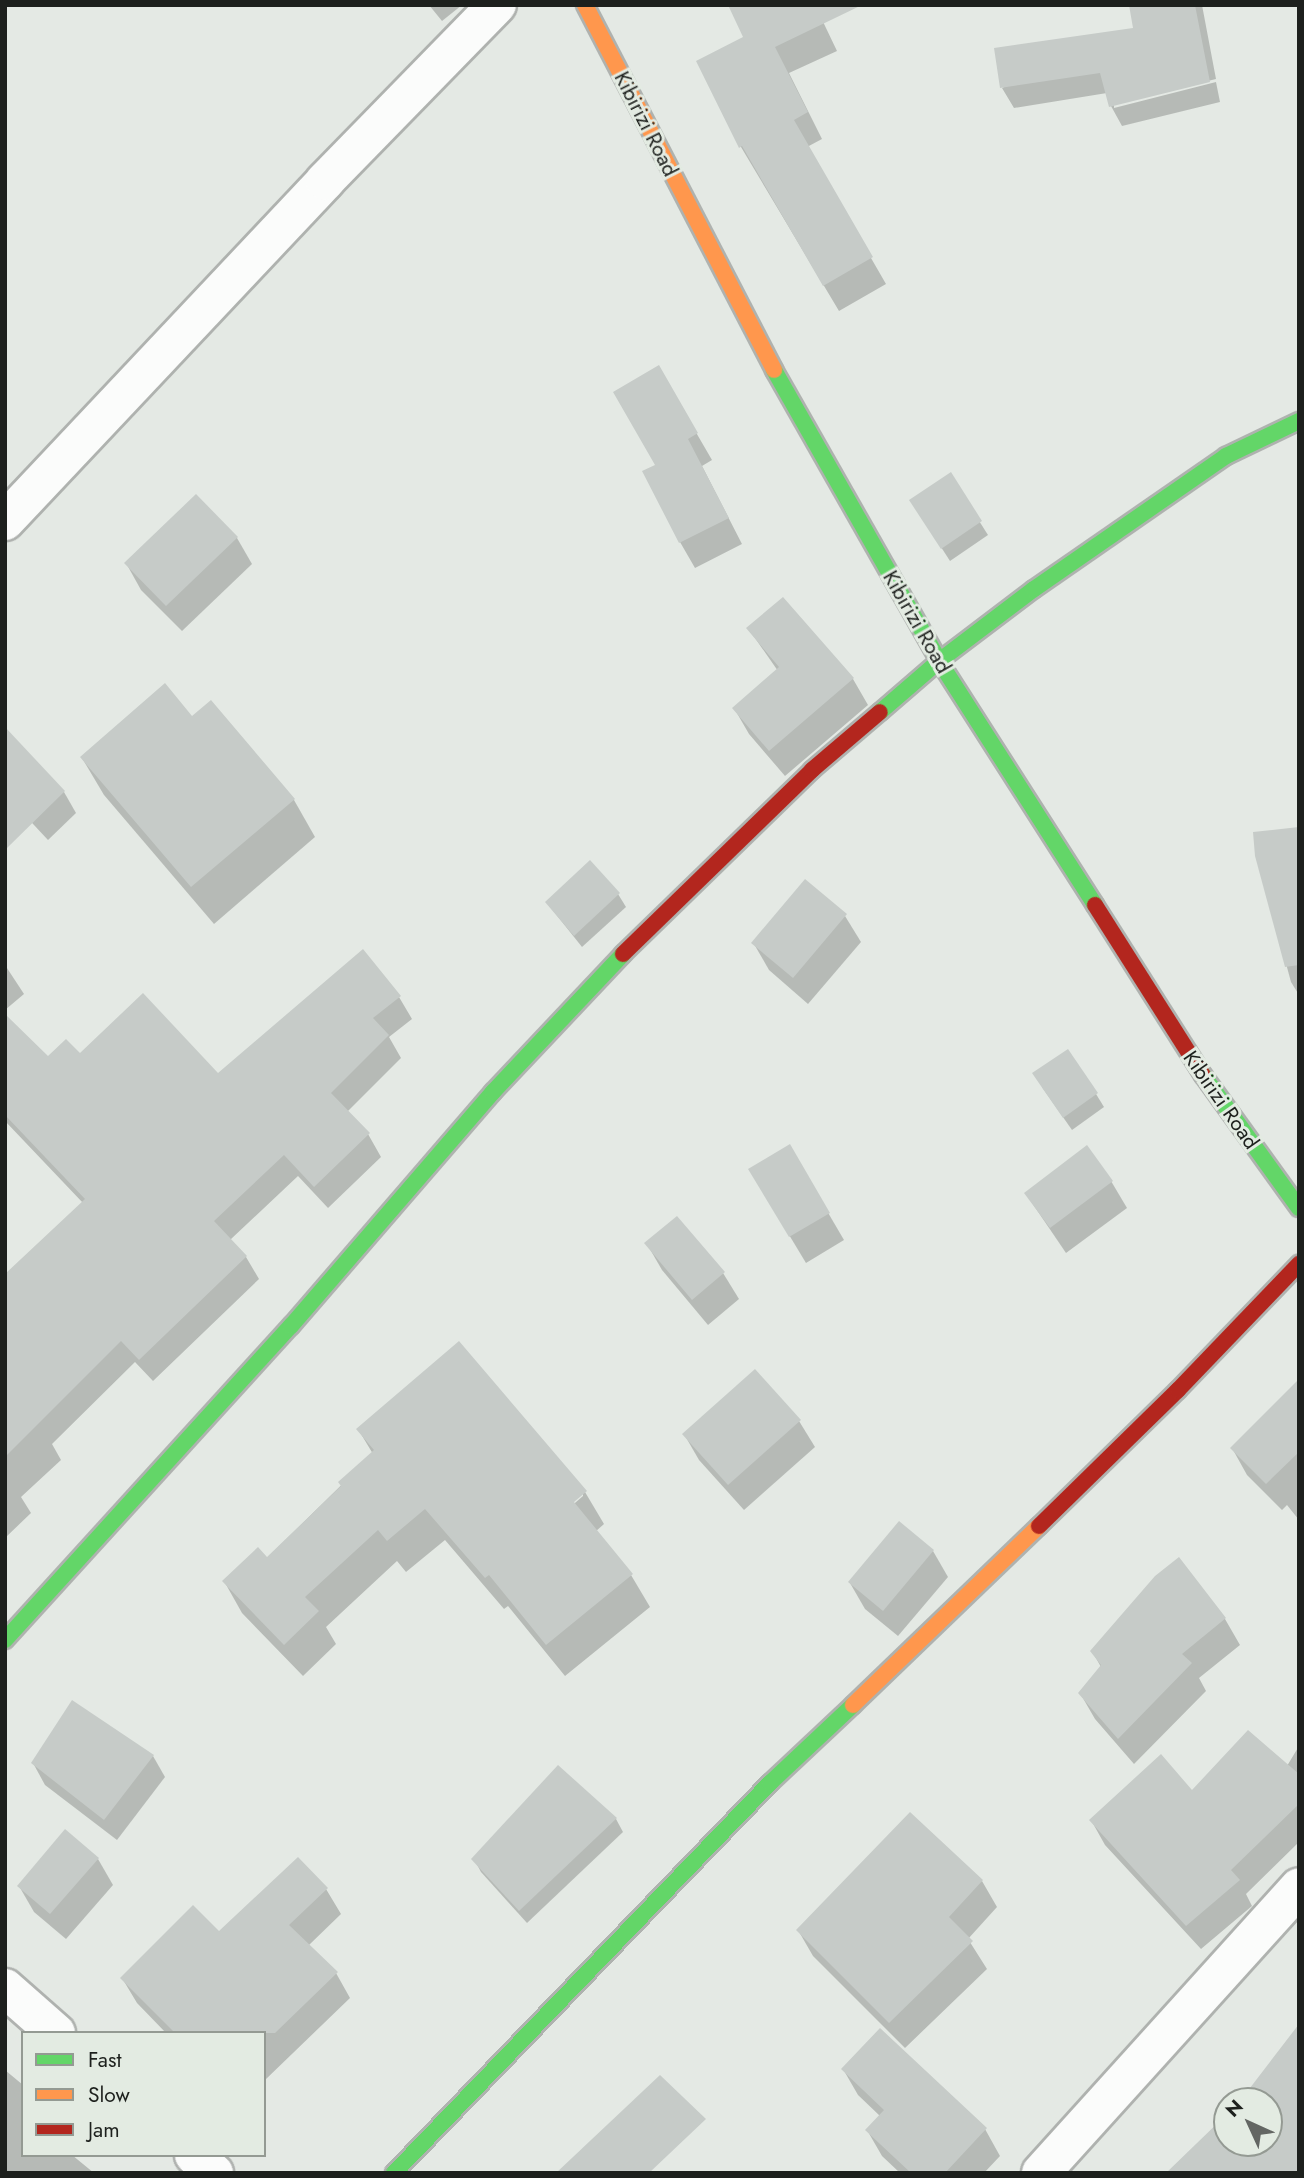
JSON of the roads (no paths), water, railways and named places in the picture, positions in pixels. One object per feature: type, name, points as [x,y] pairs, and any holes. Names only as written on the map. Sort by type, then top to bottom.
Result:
[{"type":"street","points":[[5,522],[325,181],[497,5]]},
{"type":"street","name":"Kibirizi Road","points":[[585,5],[781,383],[939,661],[1200,1071],[1299,1208]]},
{"type":"street","points":[[5,1640],[291,1326],[494,1093],[649,926],[812,770],[939,661],[1034,589],[1226,456],[1299,421]]},
{"type":"street","points":[[394,2173],[769,1783],[945,1618],[1168,1399],[1299,1264]]},
{"type":"street","points":[[1041,2173],[1299,1887]]},
{"type":"street","points":[[5,1988],[54,2031]]},
{"type":"street","points":[[196,2157],[214,2173]]}]
